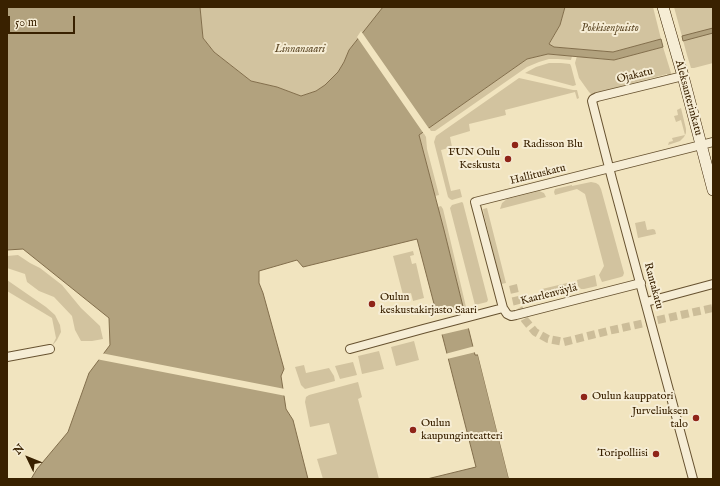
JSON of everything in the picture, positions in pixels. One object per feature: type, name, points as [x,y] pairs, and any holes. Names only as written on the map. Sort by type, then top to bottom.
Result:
[{"type":"main road","name":"Aleksanterinkatu","points":[[663,7],[713,190]]},
{"type":"street","name":"Ojakatu","points":[[593,99],[683,76]]},
{"type":"street","name":"Rantakatu","points":[[593,99],[592,104],[693,479]]},
{"type":"street","name":"Hallituskatu","points":[[503,308],[475,202],[713,142]]},
{"type":"street","name":"Kaarlenväylä","points":[[503,308],[507,314],[511,316],[640,283]]},
{"type":"street","points":[[646,302],[713,284]]},
{"type":"street","points":[[350,349],[503,308]]},
{"type":"street","points":[[7,357],[50,349]]},
{"type":"green space","name":"Linnansaari","points":[[200,7],[384,7],[349,50],[338,72],[325,85],[316,91],[301,96],[277,87],[251,81],[214,52],[203,38]]},
{"type":"green space","name":"Pokkisenpuisto","points":[[565,7],[653,7],[661,39],[613,52],[554,47],[549,45],[560,25]]},
{"type":"green space","points":[[674,7],[713,7],[713,63],[691,68]]},
{"type":"green space","points":[[663,47],[672,76],[668,77],[667,74],[592,95],[579,78],[575,63],[577,56],[614,60]]},
{"type":"green space","points":[[548,54],[572,56],[571,60],[549,59],[527,67],[435,131],[431,131],[429,128],[527,59]]},
{"type":"green space","points":[[549,63],[570,64],[576,85],[573,86],[525,73],[536,67]]},
{"type":"green space","points":[[519,78],[577,90],[579,98],[577,99],[575,92],[505,110],[506,115],[469,124],[470,131],[450,137],[452,147],[441,150],[451,191],[460,189],[462,197],[452,200],[450,199],[448,197],[434,142],[436,136]]},
{"type":"green space","points":[[681,108],[686,129],[685,135],[681,120],[676,122],[674,116],[678,115],[677,110]]},
{"type":"green space","points":[[423,132],[426,137],[427,149],[439,195],[435,196],[419,135]]},
{"type":"green space","points":[[685,135],[680,141],[668,145],[669,142],[673,141],[672,138]]},
{"type":"green space","points":[[591,182],[599,185],[601,189],[624,273],[621,277],[602,282],[599,275],[604,266],[585,194],[577,189],[555,195],[554,192],[555,189]]},
{"type":"green space","points":[[539,191],[544,193],[546,197],[500,209],[502,203],[507,199]]},
{"type":"green space","points":[[462,202],[488,300],[487,302],[475,305],[450,208],[452,205]]},
{"type":"green space","points":[[441,206],[443,209],[466,307],[463,308],[438,207]]},
{"type":"green space","points":[[487,208],[506,283],[501,284],[484,215],[483,209]]},
{"type":"green space","points":[[645,221],[647,230],[653,229],[655,230],[656,234],[638,238],[635,223]]},
{"type":"green space","points":[[413,251],[414,255],[410,256],[412,264],[416,263],[424,298],[413,301],[411,293],[403,295],[393,256]]},
{"type":"green space","points":[[18,255],[40,268],[62,285],[81,308],[100,326],[103,339],[81,341],[75,330],[72,316],[54,297],[39,291],[27,282],[25,274],[7,268],[7,256]]},
{"type":"green space","points":[[595,275],[597,286],[581,289],[578,286],[577,280]]},
{"type":"green space","points":[[7,280],[55,315],[60,325],[61,332],[52,346],[56,338],[52,318],[7,291]]},
{"type":"green space","points":[[567,283],[569,293],[544,298],[542,289]]},
{"type":"green space","points":[[414,341],[419,360],[396,366],[391,347]]},
{"type":"green space","points":[[379,351],[384,369],[362,374],[358,356]]},
{"type":"green space","points":[[353,362],[357,375],[340,379],[335,366]]},
{"type":"green space","points":[[304,365],[306,373],[329,368],[335,381],[305,389],[301,385],[295,367]]},
{"type":"green space","points":[[358,382],[362,397],[358,399],[379,479],[323,479],[317,459],[337,454],[329,423],[310,427],[305,402],[306,397]]},
{"type":"shaded area","points":[[7,7],[200,7],[203,38],[214,52],[251,81],[277,87],[301,96],[316,91],[325,85],[338,72],[349,50],[383,7],[565,7],[560,25],[549,44],[554,47],[613,52],[661,39],[663,47],[614,60],[548,54],[527,59],[419,135],[475,355],[478,355],[509,479],[427,479],[476,467],[417,239],[303,267],[297,260],[259,271],[259,283],[284,369],[281,376],[286,409],[293,420],[308,479],[31,479],[37,469],[68,432],[89,373],[110,345],[109,318],[23,249],[7,250]]},
{"type":"shaded area","points":[[713,28],[713,33],[683,41],[682,36]]},
{"type":"pier","points":[[361,31],[430,130],[424,134],[357,37]]},
{"type":"pier","points":[[465,308],[470,328],[440,335],[435,315]]},
{"type":"pier","points":[[475,346],[476,352],[447,359],[445,354]]},
{"type":"pier","points":[[101,353],[285,389],[286,396],[96,359]]},
{"type":"pier","points":[[480,354],[511,479],[509,479],[478,355]]},
{"type":"tunnel","points":[[513,285],[518,307],[525,320],[535,332],[548,339],[564,342],[713,308]]},
{"type":"place","name":"Radisson Blu","points":[[515,145]]},
{"type":"place","name":"FUN Oulu Keskusta","points":[[508,159]]},
{"type":"place","name":"Oulun keskustakirjasto Saari","points":[[372,304]]},
{"type":"place","name":"Oulun kauppatori","points":[[584,397]]},
{"type":"place","name":"Jurveliuksen talo","points":[[696,418]]},
{"type":"place","name":"Oulun kaupunginteatteri","points":[[413,430]]},
{"type":"place","name":"Toripolliisi","points":[[656,454]]}]
